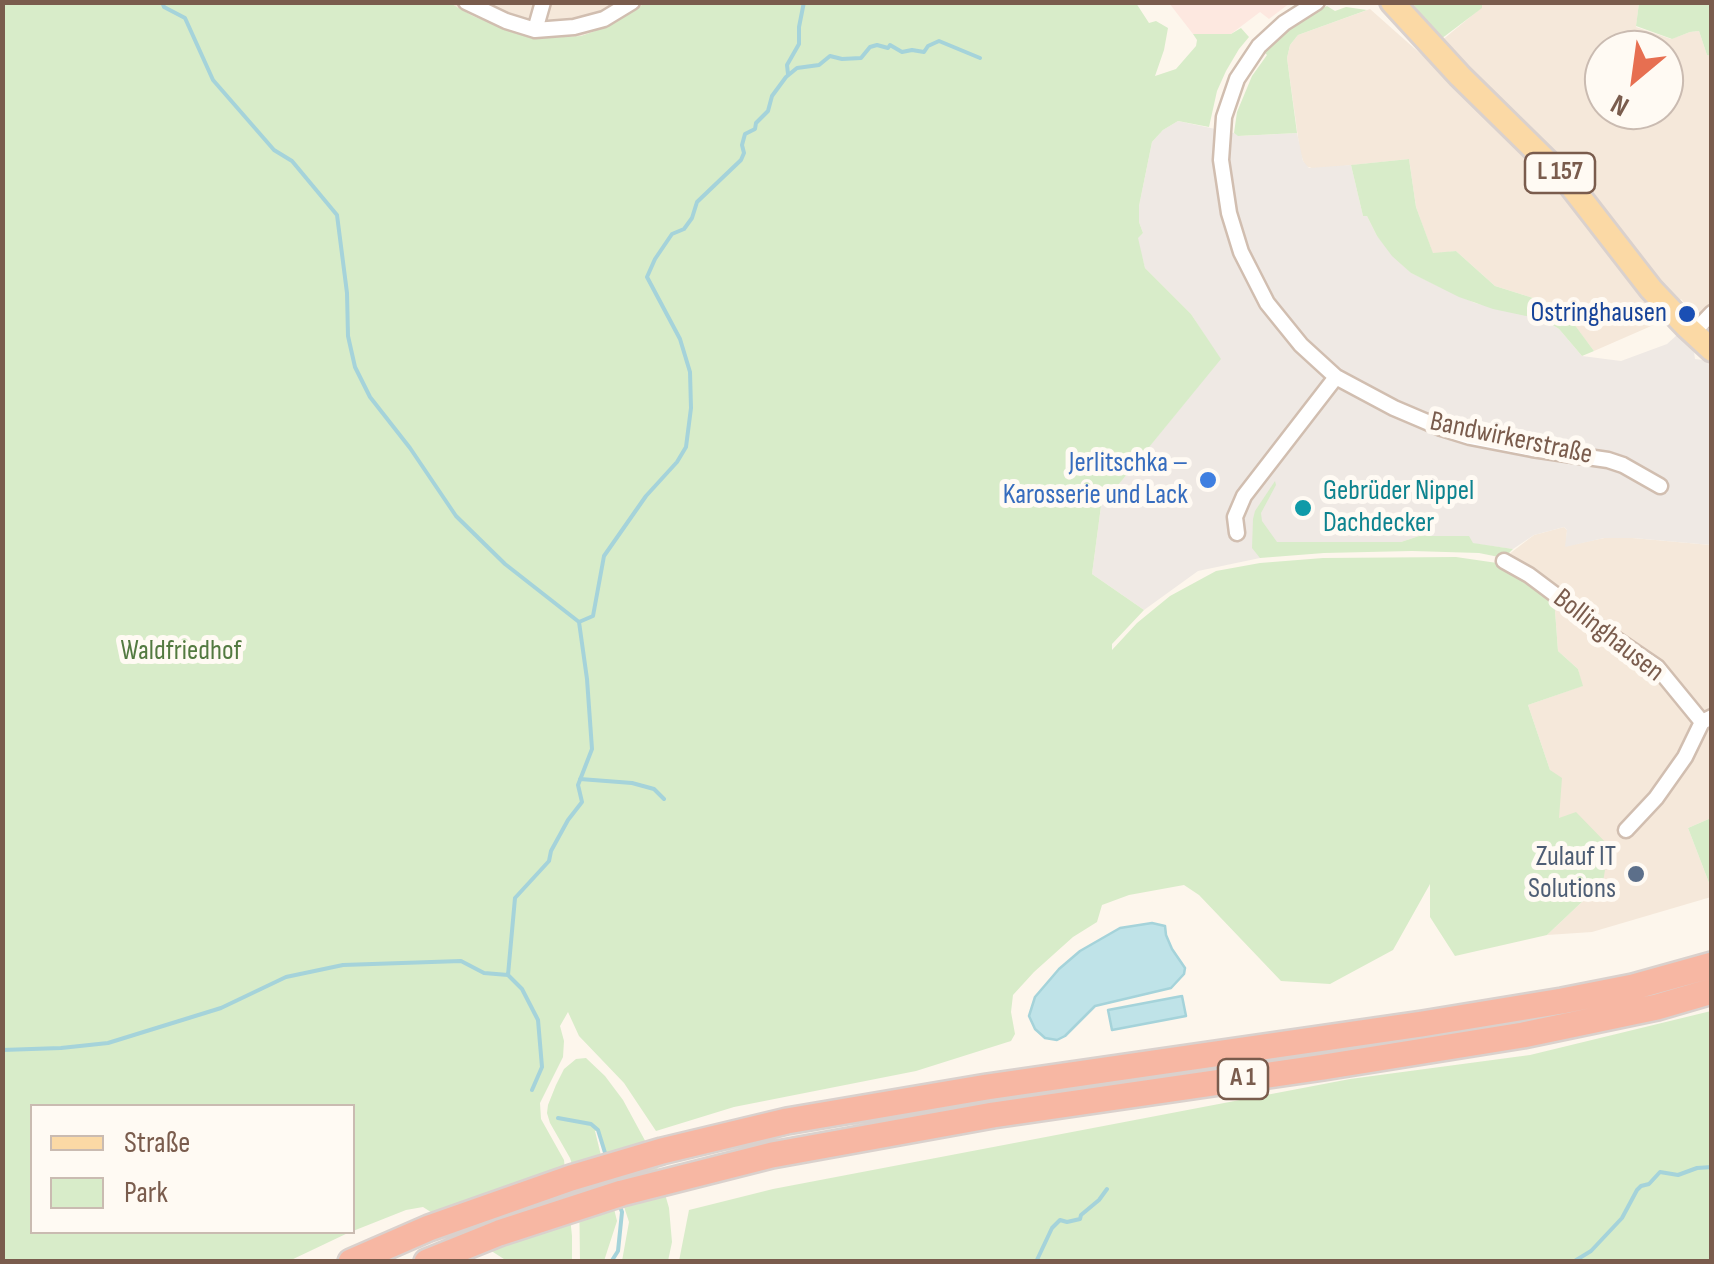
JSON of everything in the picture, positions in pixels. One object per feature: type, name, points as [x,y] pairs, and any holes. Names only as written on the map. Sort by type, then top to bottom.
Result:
[{"type":"highway","name":"A 1","points":[[351,1262],[429,1228],[571,1178],[662,1151],[787,1122],[987,1087],[1562,1001],[1712,965]]},
{"type":"highway","name":"A 1","points":[[427,1262],[622,1193],[772,1155],[993,1115],[1324,1068],[1539,1032],[1712,992]]},
{"type":"main road","name":"L 157","points":[[1392,2],[1460,76],[1568,182],[1651,289],[1712,350]]},
{"type":"street","points":[[466,2],[535,30],[574,27],[604,18],[632,2]]},
{"type":"street","points":[[535,30],[543,2]]},
{"type":"street","name":"Bandwirkerstraße","points":[[1317,2],[1272,32],[1246,63],[1226,107],[1221,160],[1228,213],[1250,273],[1267,302],[1290,333],[1336,376],[1394,408],[1441,428],[1516,446],[1608,460],[1660,486]]},
{"type":"street","points":[[1693,333],[1712,313]]},
{"type":"street","points":[[1238,533],[1236,517],[1244,496],[1336,376]]},
{"type":"street","name":"Bollinghausen","points":[[1504,561],[1658,667],[1706,720],[1656,798],[1626,830]]},
{"type":"shaded area","points":[[450,3],[645,3],[609,26],[581,36],[545,38],[505,29]]},
{"type":"shaded area","points":[[1169,3],[1290,3],[1269,19],[1260,12],[1231,34],[1193,34]]},
{"type":"shaded area","points":[[1482,3],[1639,3],[1636,27],[1645,30],[1584,30],[1584,130],[1684,130],[1684,34],[1699,31],[1707,55],[1712,56],[1711,333],[1681,299],[1665,320],[1594,351],[1557,302],[1495,286],[1456,251],[1433,254],[1416,207],[1409,159],[1315,169],[1305,166],[1287,58],[1298,35],[1370,9],[1423,56],[1481,8]]},
{"type":"shaded area","points":[[1178,121],[1239,136],[1297,133],[1303,161],[1309,168],[1351,165],[1363,216],[1367,216],[1377,236],[1411,273],[1475,303],[1545,320],[1559,329],[1582,356],[1621,361],[1667,344],[1677,335],[1694,352],[1695,359],[1711,366],[1711,545],[1604,538],[1565,547],[1564,527],[1534,535],[1513,549],[1419,536],[1401,542],[1277,542],[1260,558],[1198,571],[1144,610],[1092,574],[1101,506],[1220,359],[1191,314],[1145,268],[1137,238],[1143,233],[1139,206],[1152,142]]},
{"type":"shaded area","points":[[1564,527],[1566,546],[1604,538],[1711,545],[1711,818],[1688,828],[1711,897],[1592,932],[1547,935],[1603,882],[1559,818],[1550,770],[1528,705],[1582,686],[1578,669],[1558,651],[1554,597],[1504,558],[1534,535]]},
{"type":"green space","name":"Waldfriedhof","points":[[2,3],[450,3],[505,29],[545,38],[581,36],[609,26],[645,3],[1136,3],[1149,23],[1156,21],[1168,28],[1155,76],[1176,69],[1196,46],[1193,34],[1231,34],[1241,28],[1249,37],[1217,91],[1209,127],[1178,121],[1152,142],[1139,206],[1143,233],[1138,238],[1145,268],[1191,314],[1221,359],[1101,506],[1092,574],[1144,610],[1112,644],[1112,650],[1170,596],[1216,571],[1323,558],[1456,557],[1504,564],[1554,597],[1558,651],[1578,669],[1583,686],[1528,705],[1550,770],[1562,778],[1559,818],[1576,812],[1609,846],[1603,882],[1547,935],[1455,956],[1430,917],[1430,884],[1393,950],[1330,984],[1281,981],[1199,895],[1184,885],[1129,895],[1102,905],[1097,922],[1073,937],[1013,995],[1015,1034],[1011,1041],[916,1071],[734,1107],[656,1131],[624,1083],[579,1036],[568,1012],[560,1026],[563,1057],[540,1103],[541,1119],[564,1160],[572,1261],[507,1261],[423,1207],[355,1230],[355,1104],[30,1104],[30,1234],[346,1234],[289,1261],[3,1261]]},
{"type":"green space","points":[[1412,3],[1482,3],[1482,8],[1441,39]]},
{"type":"green space","points":[[1639,3],[1711,3],[1711,56],[1707,55],[1699,31],[1684,34],[1684,30],[1647,30],[1636,26]]},
{"type":"green space","points":[[1327,6],[1335,11],[1346,7],[1367,10],[1298,35],[1290,45],[1287,58],[1297,133],[1238,136],[1234,133],[1237,112],[1252,76],[1267,55],[1263,51],[1294,23]]},
{"type":"green space","points":[[1409,159],[1416,207],[1433,253],[1456,251],[1495,286],[1549,303],[1557,301],[1594,351],[1582,356],[1559,329],[1545,320],[1459,297],[1411,273],[1392,256],[1367,216],[1363,216],[1351,165]]},
{"type":"green space","points":[[1275,481],[1261,513],[1277,542],[1401,542],[1419,536],[1469,536],[1473,543],[1513,549],[1504,558],[1479,553],[1412,551],[1260,558],[1252,548],[1253,519]]},
{"type":"green space","points":[[1711,818],[1711,888],[1688,828]]},
{"type":"green space","points":[[1711,1011],[1711,1261],[679,1261],[689,1210],[773,1189],[1350,1079],[1530,1055]]},
{"type":"green space","points":[[586,1058],[623,1100],[655,1159],[669,1208],[672,1242],[668,1261],[622,1261],[629,1222],[599,1130],[595,1131],[617,1221],[604,1261],[580,1261],[579,1186],[547,1113],[564,1069],[576,1059]]},
{"type":"water","points":[[1152,923],[1165,926],[1172,949],[1185,968],[1171,988],[1095,1006],[1057,1040],[1045,1038],[1035,1029],[1029,1016],[1035,997],[1059,969],[1080,951],[1120,928]]},
{"type":"water","points":[[1182,996],[1186,1016],[1112,1030],[1108,1010]]},
{"type":"waterway","points":[[162,2],[185,18],[213,80],[274,150],[292,161],[337,215],[348,336],[355,367],[370,397],[456,516],[505,564],[579,622]]},
{"type":"waterway","points":[[788,74],[787,65],[799,44],[804,2]]},
{"type":"waterway","points":[[579,622],[593,616],[604,556],[686,447],[690,372],[680,339],[647,277],[672,234],[684,229],[697,202],[741,160],[745,134],[755,129],[768,111],[772,96],[797,68],[819,65],[830,56],[861,58],[877,45],[890,45],[902,52],[924,52],[939,41],[980,58]]},
{"type":"waterway","points":[[532,1090],[542,1067],[538,1020],[522,989],[508,975],[515,898],[549,861],[568,820],[582,802],[578,785],[592,749],[579,622]]},
{"type":"waterway","points":[[580,779],[632,783],[654,789],[664,799]]},
{"type":"waterway","points":[[2,1050],[108,1043],[221,1008],[286,977],[343,965],[461,961],[484,973],[508,975]]},
{"type":"waterway","points":[[558,1118],[591,1124],[598,1130],[606,1156]]},
{"type":"waterway","points":[[1573,1262],[1591,1251],[1622,1218],[1637,1190],[1660,1172],[1678,1175],[1712,1167]]},
{"type":"waterway","points":[[1036,1262],[1052,1228],[1060,1220],[1080,1219],[1107,1189]]},
{"type":"waterway","points":[[611,1262],[618,1251],[622,1212],[619,1204]]},
{"type":"place","name":"Ostringhausen","points":[[1687,314]]},
{"type":"place","name":"Jerlitschka – Karosserie und Lack","points":[[1208,480]]},
{"type":"place","name":"Gebrüder Nippel Dachdecker","points":[[1303,508]]},
{"type":"place","name":"Zulauf IT Solutions","points":[[1636,874]]}]
